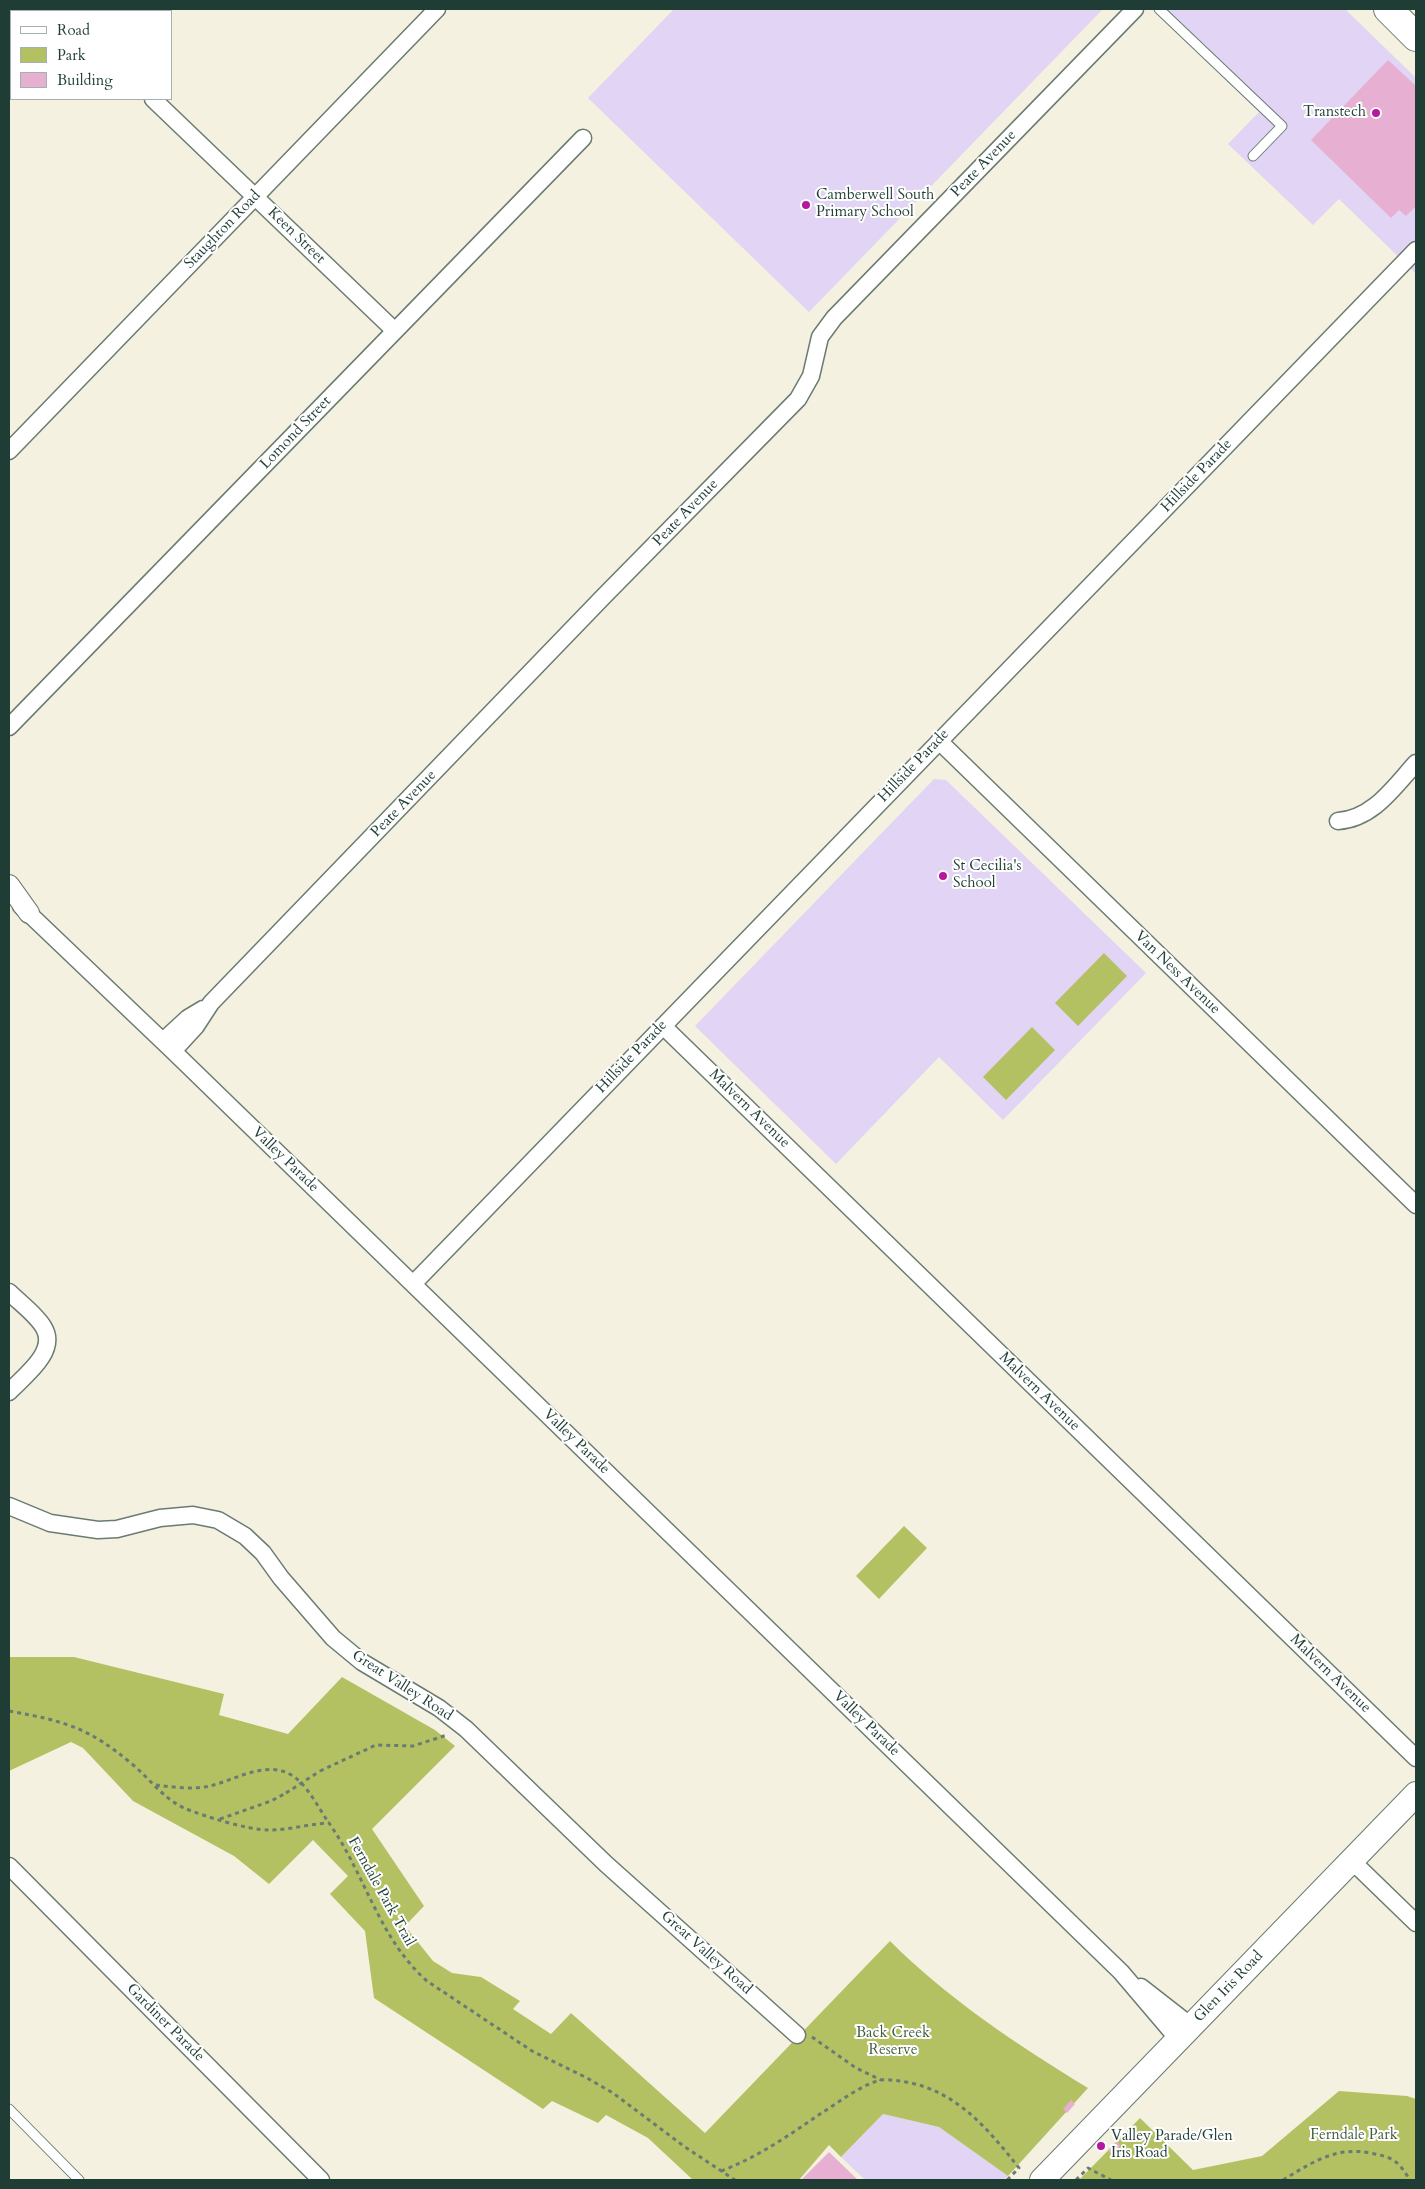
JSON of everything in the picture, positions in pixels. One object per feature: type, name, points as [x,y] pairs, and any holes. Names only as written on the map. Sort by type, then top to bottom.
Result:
[{"type":"highway","points":[[1388,9],[1416,36]]},
{"type":"main road","name":"Glen Iris Road","points":[[1042,2180],[1416,1794]]},
{"type":"street","name":"Staughton Road","points":[[9,451],[437,9]]},
{"type":"street","name":"Peate Avenue","points":[[168,1046],[196,1026],[211,1003],[605,595],[798,399],[811,376],[820,337],[834,318],[1135,9]]},
{"type":"street","name":"Keen Street","points":[[154,100],[395,331]]},
{"type":"street","name":"Lomond Street","points":[[9,727],[583,138]]},
{"type":"street","name":"Hillside Parade","points":[[413,1284],[1416,250]]},
{"type":"street","name":"Van Ness Avenue","points":[[939,741],[1416,1205]]},
{"type":"street","points":[[1338,821],[1366,814],[1416,763]]},
{"type":"street","name":"Valley Parade","points":[[9,886],[29,913]]},
{"type":"street","name":"Valley Parade","points":[[9,898],[29,913],[168,1046],[1185,2033]]},
{"type":"street","name":"Malvern Avenue","points":[[662,1026],[1416,1758]]},
{"type":"street","points":[[9,1292],[40,1322],[48,1336],[48,1342],[42,1357],[9,1392]]},
{"type":"street","name":"Great Valley Road","points":[[9,1506],[50,1523],[98,1530],[117,1529],[160,1518],[193,1515],[218,1520],[244,1536],[255,1545],[315,1619],[350,1654],[439,1708],[466,1728],[613,1870],[797,2035]]},
{"type":"street","points":[[1352,1861],[1416,1923]]},
{"type":"street","name":"Gardiner Parade","points":[[9,1866],[321,2180]]},
{"type":"lane","points":[[1159,9],[1282,126],[1253,156]]},
{"type":"lane","points":[[9,2110],[79,2180]]},
{"type":"path","points":[[9,1711],[54,1720],[93,1734],[133,1765],[173,1802],[186,1808],[220,1819],[267,1830],[329,1823]]},
{"type":"path","points":[[220,1819],[270,1801],[320,1771],[376,1745],[413,1746],[466,1728]]},
{"type":"path","name":"Ferndale Park Trail","points":[[155,1785],[193,1788],[210,1786],[255,1771],[274,1769],[299,1780],[342,1842],[376,1911],[394,1941],[412,1967],[427,1981],[532,2051],[614,2093],[735,2180]]},
{"type":"path","points":[[797,2035],[801,2031],[813,2037],[856,2068],[881,2080],[914,2084],[928,2088],[959,2104],[992,2134],[1020,2168],[1007,2180]]},
{"type":"path","points":[[721,2171],[765,2152],[832,2106],[881,2080]]},
{"type":"path","points":[[1284,2180],[1317,2160],[1339,2152],[1352,2151],[1383,2156],[1392,2160],[1397,2163],[1410,2180]]},
{"type":"path","points":[[1076,2180],[1088,2168],[1111,2180]]},
{"type":"shaded area","name":"Camberwell South Primary School","points":[[674,9],[1103,9],[809,312],[588,98]]},
{"type":"shaded area","points":[[1164,9],[1345,9],[1416,78],[1416,274],[1339,199],[1313,225],[1228,144],[1259,112],[1158,15]]},
{"type":"shaded area","name":"St Cecilia's School","points":[[934,779],[946,780],[1146,973],[1003,1120],[939,1057],[836,1164],[695,1026]]},
{"type":"shaded area","points":[[883,2114],[939,2127],[1008,2176],[1003,2180],[865,2180],[841,2157]]},
{"type":"green space","points":[[1104,953],[1127,976],[1078,1026],[1055,1003]]},
{"type":"green space","points":[[1032,1027],[1055,1050],[1006,1100],[983,1077]]},
{"type":"green space","points":[[904,1526],[927,1548],[879,1599],[856,1576]]},
{"type":"green space","name":"Back Creek Reserve","points":[[9,1657],[74,1657],[224,1694],[219,1715],[288,1734],[342,1677],[435,1730],[455,1746],[372,1829],[424,1906],[405,1926],[433,1961],[452,1973],[481,1977],[520,2001],[513,2009],[551,2034],[571,2013],[705,2133],[890,1941],[960,2002],[1036,2055],[1088,2088],[1008,2176],[939,2127],[883,2114],[841,2157],[829,2145],[799,2180],[693,2180],[648,2138],[606,2115],[598,2123],[552,2101],[543,2109],[374,1998],[365,1931],[330,1894],[348,1876],[313,1840],[269,1884],[234,1856],[133,1801],[83,1748],[71,1742],[9,1771]]},
{"type":"green space","name":"Ferndale Park","points":[[1339,2091],[1407,2096],[1416,2099],[1416,2180],[1079,2180],[1140,2118],[1193,2170],[1262,2156]]},
{"type":"building","name":"Transtech","points":[[1388,60],[1416,86],[1416,206],[1406,216],[1399,210],[1391,218],[1311,140]]},
{"type":"building","points":[[1071,2100],[1075,2104],[1067,2113],[1063,2109]]},
{"type":"building","points":[[1117,2141],[1120,2146],[1112,2154],[1108,2150]]},
{"type":"building","points":[[829,2152],[858,2180],[801,2180]]},
{"type":"place","name":"Transtech","points":[[1376,113]]},
{"type":"place","name":"Camberwell South Primary School","points":[[806,205]]},
{"type":"place","name":"St Cecilia's School","points":[[943,876]]},
{"type":"place","name":"Valley Parade/Glen Iris Road","points":[[1101,2146]]}]
